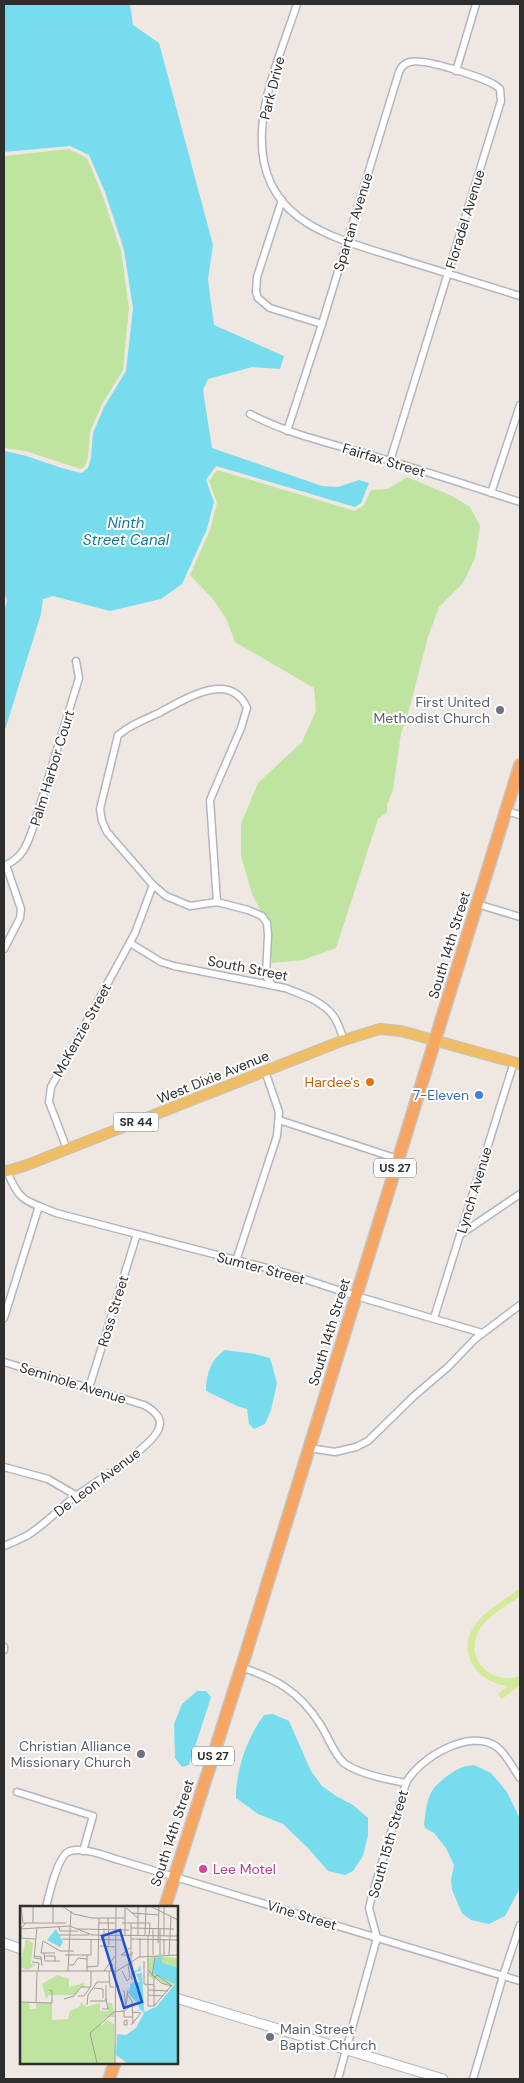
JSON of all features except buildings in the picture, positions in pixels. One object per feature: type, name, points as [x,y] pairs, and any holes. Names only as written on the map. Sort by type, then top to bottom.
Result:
[{"type":"highway","name":"South 14th Street","points":[[164,1906],[241,1667],[520,765]]},
{"type":"highway","points":[[109,2079],[115,2063]]},
{"type":"main road","name":"West Dixie Avenue","points":[[5,1172],[368,1032],[391,1029],[436,1039]]},
{"type":"main road","name":"SR 44","points":[[436,1039],[517,1063]]},
{"type":"main road","points":[[4,1943],[20,1949]]},
{"type":"main road","points":[[178,1999],[443,2079]]},
{"type":"street","points":[[456,71],[476,4]]},
{"type":"street","name":"Park Drive","points":[[297,5],[265,106],[262,133],[266,171],[275,191],[294,213],[314,228],[347,242],[520,296]]},
{"type":"street","name":"Spartan Avenue","points":[[287,431],[401,67],[410,62],[418,61],[456,71]]},
{"type":"street","name":"Floradel Avenue","points":[[390,461],[501,101],[500,90],[495,85],[456,71]]},
{"type":"street","points":[[282,200],[257,277],[256,292],[261,302],[270,308],[322,324]]},
{"type":"street","points":[[491,493],[520,405]]},
{"type":"street","name":"Fairfax Street","points":[[250,414],[287,431],[520,502]]},
{"type":"street","name":"Palm Harbor Court","points":[[5,864],[18,859],[34,828],[79,678],[76,661]]},
{"type":"street","points":[[217,902],[210,800],[241,728],[247,708],[240,697],[218,689],[202,691],[188,697],[118,735],[102,796],[100,814],[107,832],[153,885],[166,896],[190,906],[217,902],[255,912],[266,920],[268,935],[266,976],[272,986]]},
{"type":"street","points":[[506,810],[520,815]]},
{"type":"street","points":[[4,948],[20,918],[21,909],[5,864]]},
{"type":"street","name":"McKenzie Street","points":[[67,1149],[49,1102],[51,1087],[130,942],[153,885]]},
{"type":"street","points":[[477,904],[520,917]]},
{"type":"street","name":"South Street","points":[[130,942],[161,962],[174,966],[299,993],[328,1010],[337,1022],[344,1040]]},
{"type":"street","name":"Lynch Avenue","points":[[434,1318],[482,1161],[517,1063]]},
{"type":"street","points":[[236,1261],[277,1136],[279,1120],[276,1100],[265,1071]]},
{"type":"street","points":[[279,1120],[398,1159]]},
{"type":"street","name":"Sumter Street","points":[[5,1172],[18,1195],[65,1216],[286,1273],[356,1296],[482,1333]]},
{"type":"street","points":[[461,1234],[520,1194]]},
{"type":"street","points":[[4,1318],[39,1206]]},
{"type":"street","name":"Ross Street","points":[[89,1388],[137,1234]]},
{"type":"street","points":[[308,1448],[334,1452],[356,1447],[368,1441],[414,1396],[448,1367],[474,1339],[520,1305]]},
{"type":"street","name":"Seminole Avenue","points":[[4,1362],[143,1404]]},
{"type":"street","name":"De Leon Avenue","points":[[4,1546],[37,1529],[77,1496],[134,1454],[157,1433],[159,1418],[155,1412],[143,1404]]},
{"type":"street","points":[[4,1467],[48,1479],[77,1496]]},
{"type":"street","points":[[241,1667],[273,1679],[294,1692],[319,1722],[338,1755],[349,1766],[406,1783],[410,1775],[426,1760],[454,1745],[469,1741],[484,1741],[498,1748],[520,1778]]},
{"type":"street","name":"South 15th Street","points":[[338,2079],[377,1938],[369,1908],[406,1783]]},
{"type":"street","points":[[17,1792],[93,1816],[83,1851],[71,1850],[64,1854],[46,1906]]},
{"type":"street","name":"Vine Street","points":[[83,1851],[174,1876],[520,1982]]},
{"type":"street","points":[[473,2079],[520,1925]]},
{"type":"green space","points":[[69,149],[87,158],[102,194],[121,251],[129,308],[123,370],[101,406],[90,432],[88,457],[85,466],[81,469],[25,451],[4,448],[4,156]]},
{"type":"green space","points":[[217,470],[355,511],[364,505],[371,490],[388,489],[407,477],[452,496],[470,507],[480,526],[475,558],[463,583],[439,607],[428,637],[401,733],[393,790],[387,805],[387,812],[378,819],[336,948],[303,960],[272,963],[269,934],[252,894],[241,856],[241,824],[258,783],[302,742],[316,711],[314,688],[235,642],[226,618],[212,598],[190,575],[210,530],[217,503],[209,481]]},
{"type":"green space","points":[[520,1588],[520,1596],[486,1621],[478,1632],[475,1642],[475,1652],[478,1661],[491,1674],[510,1678],[520,1676],[520,1685],[502,1699],[498,1694],[508,1686],[497,1684],[479,1673],[469,1656],[469,1636],[475,1625],[490,1610]]},
{"type":"water","name":"Ninth Street Canal","points":[[4,4],[130,4],[133,25],[159,43],[213,245],[208,279],[214,325],[284,356],[280,369],[252,367],[208,379],[203,390],[212,448],[322,486],[338,487],[359,480],[369,483],[361,503],[355,507],[216,466],[206,480],[214,502],[207,529],[182,584],[161,599],[110,611],[53,596],[43,599],[41,614],[4,733],[4,611],[7,601],[4,591],[4,451],[24,455],[82,473],[88,468],[91,458],[93,433],[104,407],[126,371],[133,308],[124,250],[105,192],[89,155],[70,146],[4,152]]},
{"type":"water","points":[[225,1350],[270,1358],[277,1383],[271,1410],[265,1424],[254,1429],[249,1424],[247,1409],[206,1391],[210,1368],[216,1358]]},
{"type":"water","points":[[197,1691],[206,1691],[211,1697],[189,1765],[182,1767],[175,1758],[174,1724],[182,1704]]},
{"type":"water","points":[[273,1714],[289,1721],[311,1771],[322,1786],[353,1805],[368,1818],[368,1835],[363,1856],[353,1871],[345,1875],[328,1871],[283,1824],[258,1814],[236,1798],[240,1765],[252,1734],[264,1715]]},
{"type":"water","points":[[474,1765],[491,1773],[507,1792],[520,1819],[520,1888],[505,1916],[489,1924],[471,1920],[462,1913],[452,1890],[451,1880],[454,1865],[446,1848],[434,1833],[425,1828],[424,1824],[430,1795],[437,1785],[459,1769]]},
{"type":"place","name":"First United Methodist Church","points":[[500,710]]},
{"type":"place","name":"Hardee's","points":[[370,1082]]},
{"type":"place","name":"7-Eleven","points":[[479,1095]]},
{"type":"place","name":"Christian Alliance Missionary Church","points":[[141,1754]]},
{"type":"place","name":"Lee Motel","points":[[203,1869]]},
{"type":"place","name":"Main Street Baptist Church","points":[[270,2037]]}]
